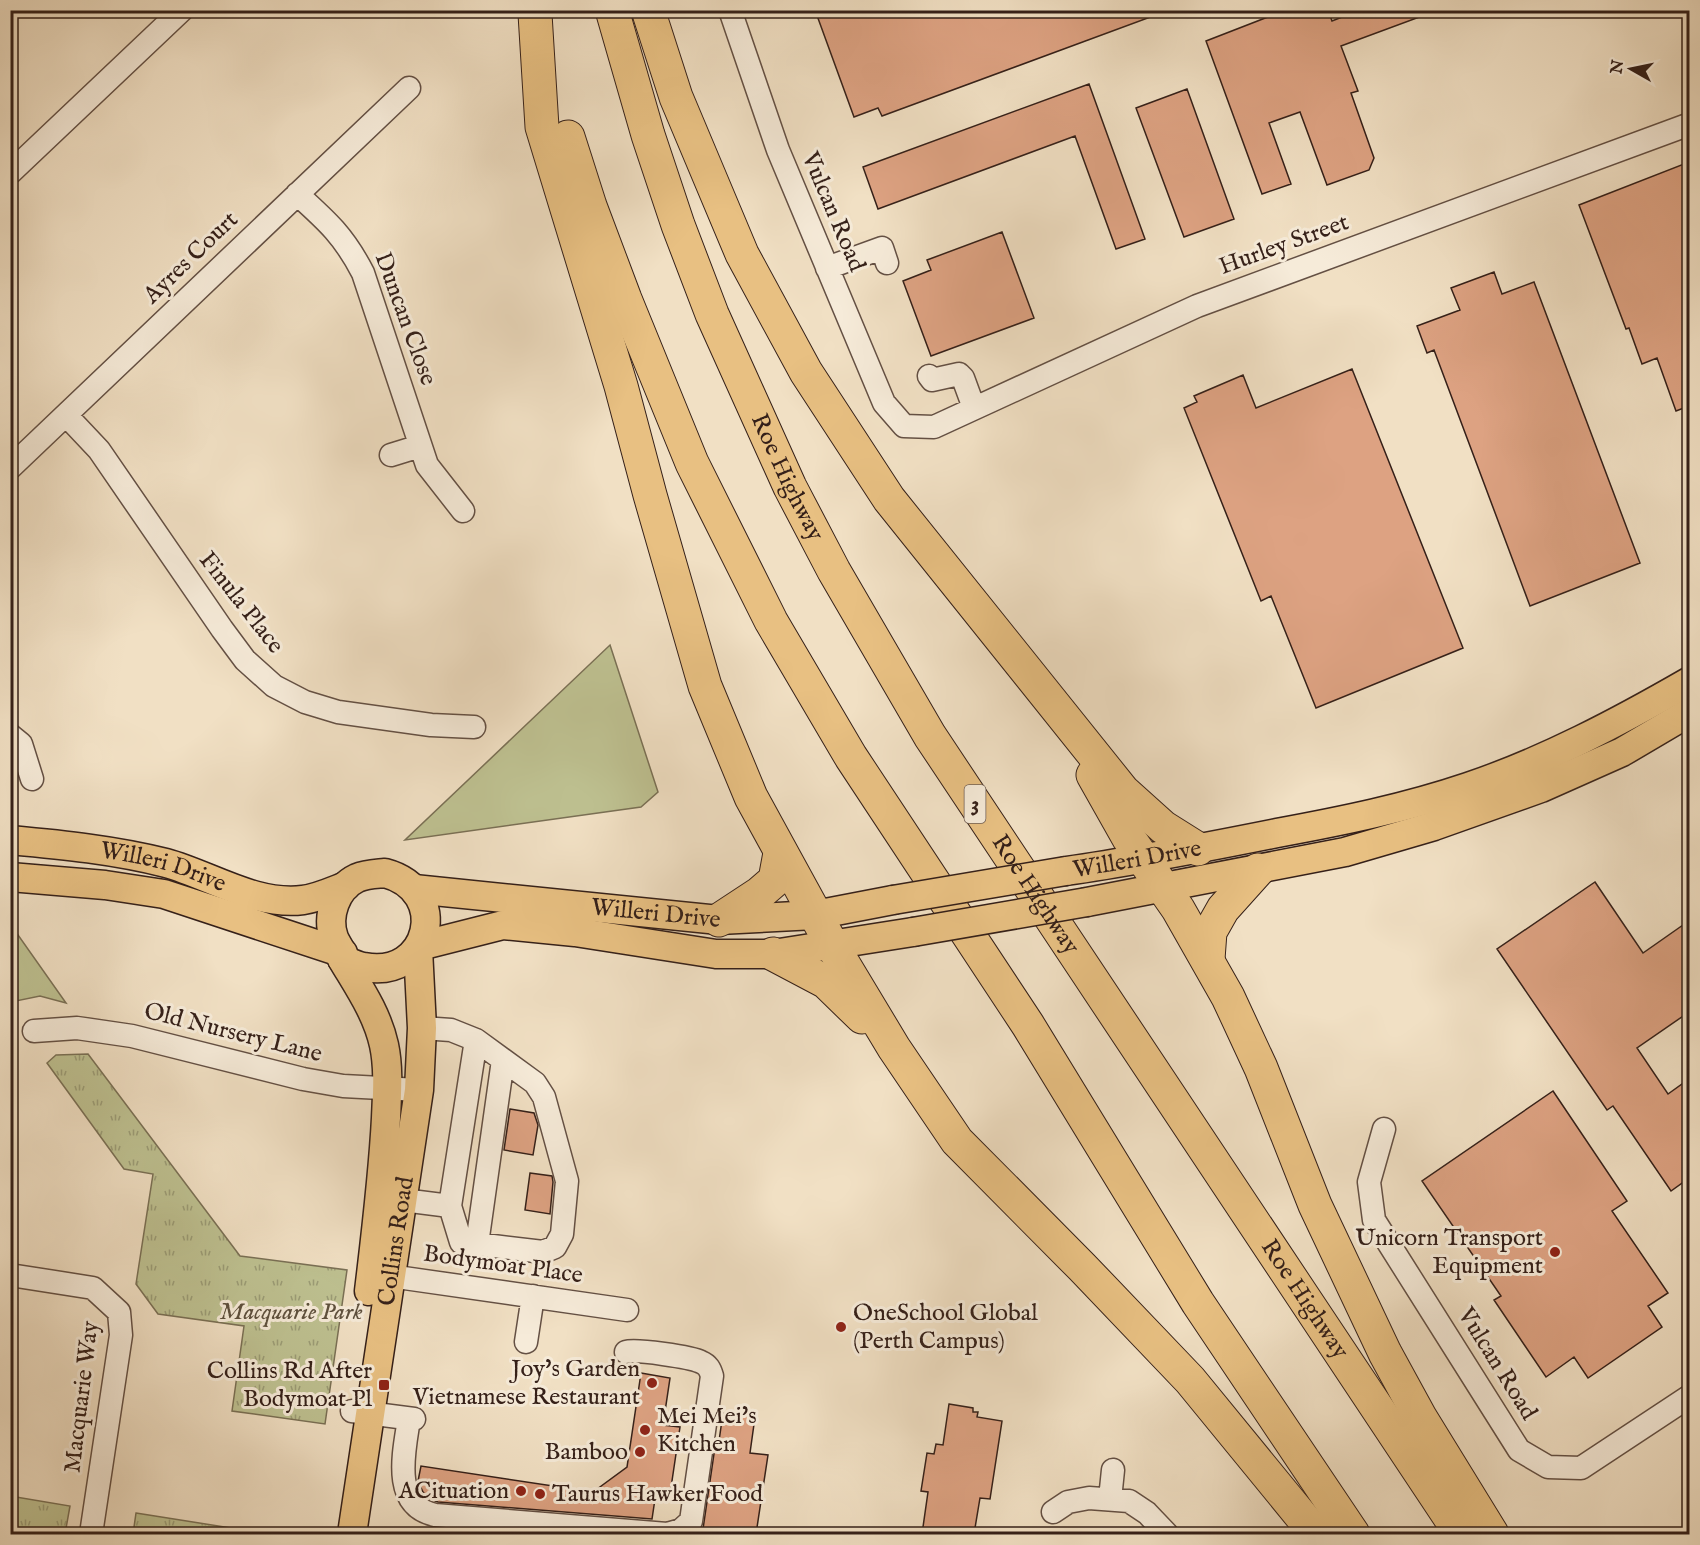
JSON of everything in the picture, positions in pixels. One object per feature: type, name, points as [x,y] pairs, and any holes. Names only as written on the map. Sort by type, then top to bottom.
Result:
[{"type":"highway","name":"Roe Highway","points":[[612,10],[648,135],[678,225],[712,314],[790,487],[834,571],[930,736],[1461,1534]]},
{"type":"highway","points":[[648,10],[676,97],[742,254],[806,372],[889,499],[1123,791],[1163,827],[1198,849]]},
{"type":"highway","points":[[535,12],[542,127],[621,386],[705,686],[751,798],[832,945],[894,1048],[957,1141],[1190,1380],[1316,1534]]},
{"type":"highway","points":[[535,12],[560,111],[590,206],[625,299],[692,463],[771,621],[851,758],[1028,1024],[1198,1303],[1353,1534]]},
{"type":"highway","points":[[1052,700],[1123,828],[1208,959],[1261,1068],[1316,1205],[1385,1353],[1420,1417],[1492,1534]]},
{"type":"highway","points":[[719,920],[760,893],[775,880],[780,853]]},
{"type":"highway","points":[[1208,959],[1210,932],[1223,909],[1258,870]]},
{"type":"highway","points":[[772,954],[826,982],[894,1048]]},
{"type":"main road","name":"Willeri Drive","points":[[10,840],[112,852],[168,864],[256,896],[280,900],[302,900],[346,886],[368,874],[385,873],[397,876],[414,889],[719,920],[815,915],[1198,849],[1403,807],[1470,787],[1533,762],[1631,716],[1689,681]]},
{"type":"main road","name":"Willeri Drive","points":[[10,877],[105,885],[164,894],[343,956],[365,968],[384,967],[406,959],[419,948],[503,925],[575,932],[716,954],[772,954],[1087,902],[1345,852],[1434,826],[1542,788],[1622,752],[1689,712]]},
{"type":"main road","points":[[343,956],[334,939],[331,922],[333,908],[346,886]]},
{"type":"main road","points":[[414,889],[423,903],[427,919],[419,948]]},
{"type":"main road","name":"Collins Road","points":[[352,1534],[361,1412],[391,1198],[418,1090],[422,1028],[419,948]]},
{"type":"main road","name":"Collins Road","points":[[343,956],[371,1008],[384,1045],[391,1198]]},
{"type":"main road","name":"Collins Road","points":[[333,1534],[361,1412]]},
{"type":"street","points":[[10,173],[182,10]]},
{"type":"street","name":"Vulcan Road","points":[[730,10],[778,150],[827,268],[884,403],[904,426]]},
{"type":"street","name":"Ayres Court","points":[[10,468],[409,88]]},
{"type":"street","name":"Hurley Street","points":[[904,426],[934,427],[1197,306],[1689,124]]},
{"type":"street","name":"Duncan Close","points":[[297,194],[338,232],[351,249],[363,273],[427,465],[463,511]]},
{"type":"street","points":[[827,268],[882,248],[887,263]]},
{"type":"street","points":[[929,376],[932,380],[937,380],[959,374],[963,378],[974,408]]},
{"type":"street","name":"Finula Place","points":[[66,415],[99,450],[245,660],[274,686],[305,702],[338,712],[431,725],[474,727]]},
{"type":"street","points":[[391,455],[420,446]]},
{"type":"street","points":[[10,735],[21,744],[32,779]]},
{"type":"street","name":"Old Nursery Lane","points":[[34,1031],[77,1028],[105,1031],[303,1079],[343,1086],[418,1090]]},
{"type":"street","points":[[422,1028],[451,1030],[476,1040],[535,1083],[544,1097],[567,1181],[562,1234],[555,1247],[543,1252],[461,1242],[450,1206],[476,1040]]},
{"type":"street","points":[[477,1244],[503,1060]]},
{"type":"street","name":"Vulcan Road","points":[[1384,1129],[1369,1182],[1374,1220],[1519,1449],[1548,1467],[1581,1468],[1689,1396]]},
{"type":"street","points":[[391,1198],[450,1206]]},
{"type":"street","name":"Bodymoat Place","points":[[381,1274],[627,1310]]},
{"type":"street","name":"Macquarie Way","points":[[10,1275],[93,1288],[118,1312],[121,1335],[91,1534]]},
{"type":"street","points":[[526,1342],[533,1296]]},
{"type":"street","points":[[361,1412],[412,1419],[403,1471],[408,1496],[424,1513],[667,1534],[681,1530],[691,1521],[712,1376],[709,1366],[699,1360],[638,1351],[626,1352]]},
{"type":"street","points":[[1110,1499],[1113,1470]]},
{"type":"street","points":[[1053,1512],[1068,1502],[1089,1498],[1129,1501],[1147,1513],[1167,1534]]},
{"type":"green space","points":[[610,645],[658,792],[641,807],[405,840]]},
{"type":"green space","points":[[10,925],[66,1003],[40,996],[16,1001],[11,992]]},
{"type":"green space","name":"Macquarie Park","points":[[88,1054],[240,1256],[347,1270],[325,1424],[232,1411],[244,1326],[158,1314],[136,1284],[153,1174],[124,1169],[47,1063],[56,1055]]},
{"type":"green space","points":[[10,1496],[70,1506],[65,1534],[11,1533]]},
{"type":"green space","points":[[136,1513],[269,1534],[133,1534]]},
{"type":"building","points":[[815,10],[1164,10],[1164,12],[882,116],[878,108],[854,117]]},
{"type":"building","points":[[1286,10],[1328,10],[1332,21],[1360,10],[1433,10],[1433,12],[1341,46],[1358,91],[1351,93],[1374,158],[1369,170],[1327,185],[1300,112],[1269,123],[1291,184],[1262,194],[1206,41]]},
{"type":"building","points":[[1089,84],[1145,239],[1116,249],[1075,136],[878,209],[863,167]]},
{"type":"building","points":[[1187,89],[1234,219],[1184,237],[1136,108]]},
{"type":"building","points":[[1689,162],[1689,406],[1676,411],[1657,358],[1642,364],[1629,328],[1626,329],[1579,205]]},
{"type":"building","points":[[1002,232],[1034,318],[931,356],[903,281],[931,270],[927,260]]},
{"type":"building","points":[[1494,272],[1502,294],[1534,282],[1640,563],[1530,606],[1434,350],[1427,353],[1417,326],[1460,310],[1451,288]]},
{"type":"building","points":[[1352,369],[1463,648],[1316,708],[1271,596],[1261,601],[1184,408],[1197,402],[1194,396],[1243,375],[1256,408]]},
{"type":"building","points":[[1595,882],[1643,953],[1683,925],[1689,935],[1689,1012],[1637,1048],[1668,1094],[1689,1079],[1689,1178],[1671,1191],[1613,1106],[1607,1110],[1497,949]]},
{"type":"building","name":"Unicorn Transport Equipment","points":[[1553,1091],[1627,1201],[1612,1211],[1668,1293],[1648,1306],[1662,1327],[1588,1378],[1574,1357],[1546,1377],[1494,1300],[1501,1296],[1422,1181]]},
{"type":"building","points":[[510,1109],[534,1113],[538,1125],[533,1155],[504,1150]]},
{"type":"building","points":[[530,1173],[552,1176],[550,1214],[525,1210]]},
{"type":"building","points":[[641,1373],[670,1378],[663,1425],[680,1427],[669,1501],[655,1499],[652,1519],[438,1502],[428,1498],[423,1492],[418,1481],[421,1466],[593,1492],[627,1467]]},
{"type":"building","points":[[949,1404],[973,1408],[973,1412],[978,1412],[977,1417],[1002,1421],[990,1499],[980,1498],[974,1534],[922,1534],[928,1492],[921,1491],[927,1453],[934,1454],[936,1444],[943,1445]]},
{"type":"building","points":[[723,1413],[755,1417],[750,1453],[768,1455],[756,1534],[703,1529],[715,1447],[718,1448]]},
{"type":"place","name":"Unicorn Transport Equipment","points":[[1555,1252]]},
{"type":"place","name":"OneSchool Global (Perth Campus)","points":[[841,1327]]},
{"type":"place","name":"Joy's Garden Vietnamese Restaurant","points":[[652,1383]]},
{"type":"place","name":"Collins Rd After Bodymoat Pl","points":[[384,1385]]},
{"type":"place","name":"Mei Mei's Kitchen","points":[[645,1430]]},
{"type":"place","name":"Bamboo","points":[[640,1452]]},
{"type":"place","name":"ACituation","points":[[521,1491]]},
{"type":"place","name":"Taurus Hawker Food","points":[[540,1494]]}]
